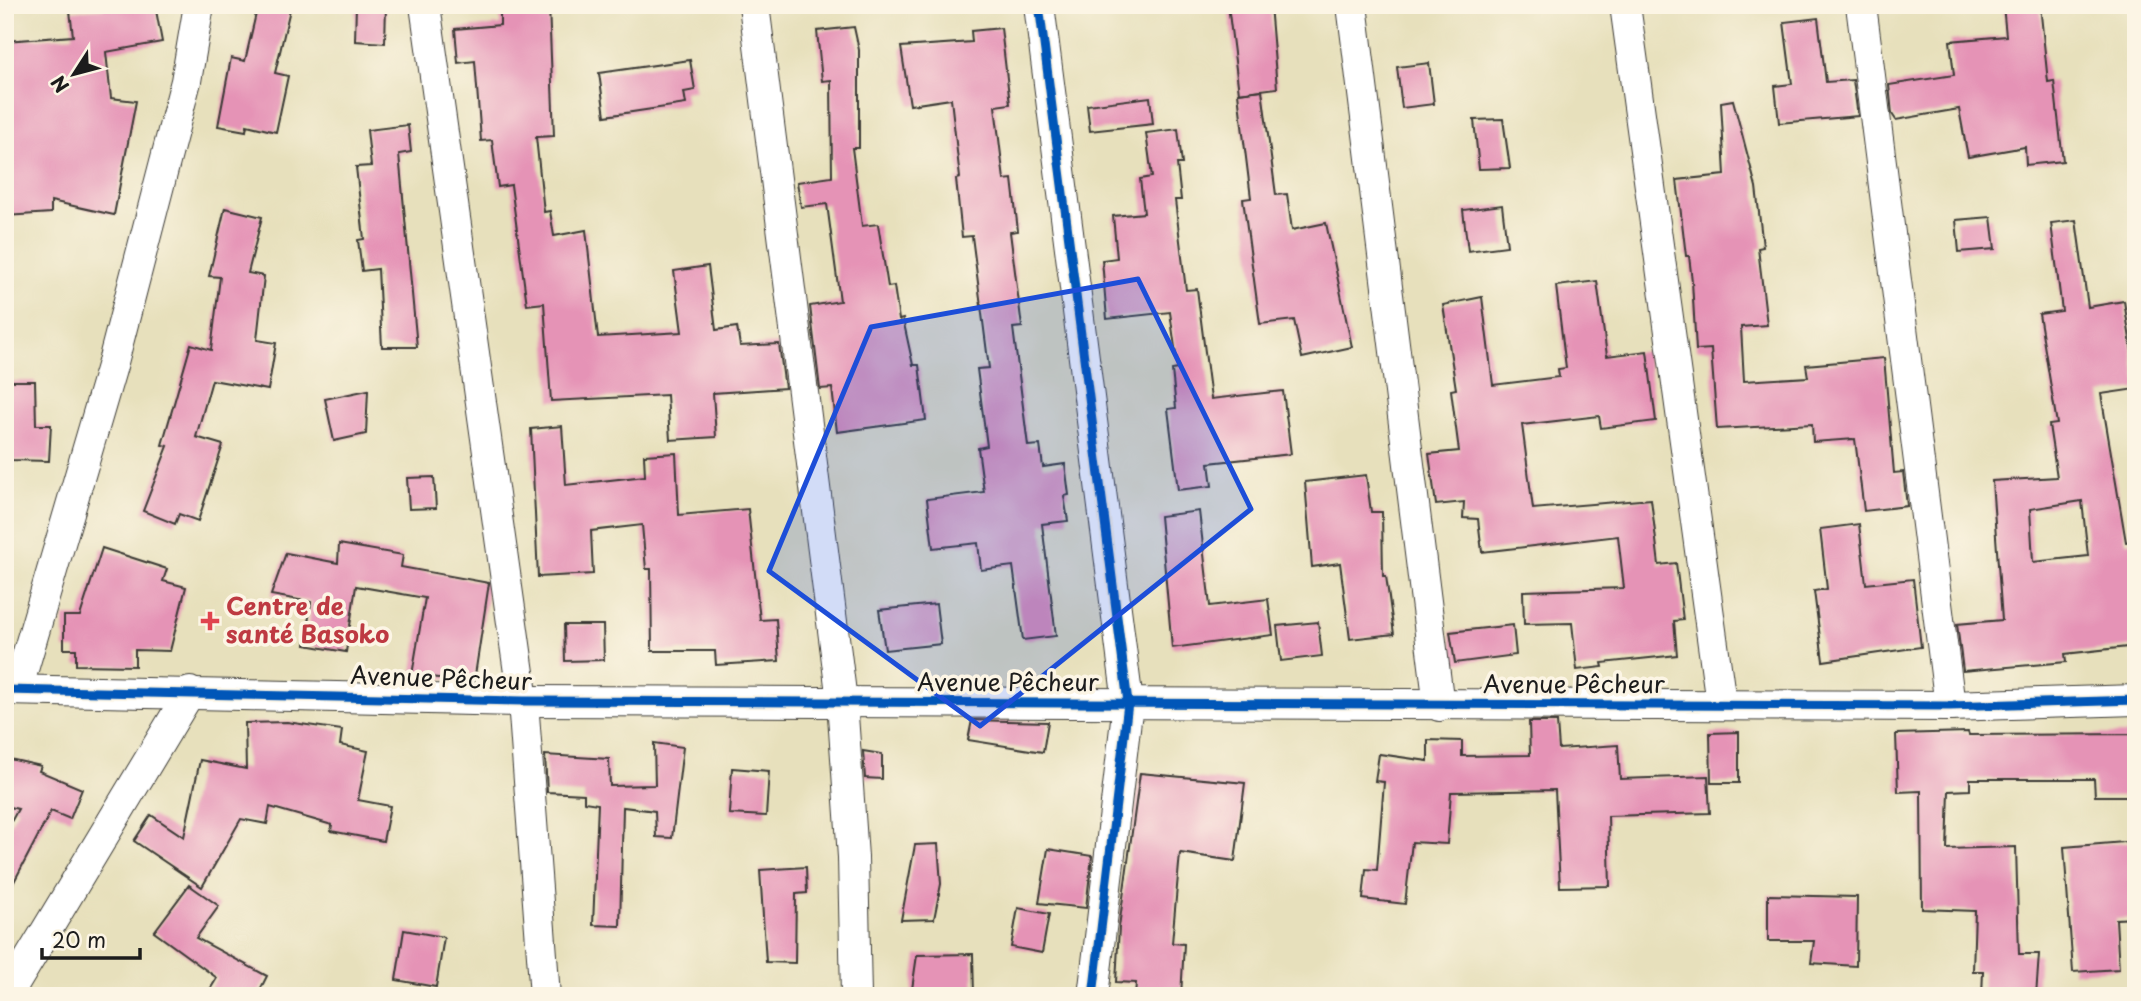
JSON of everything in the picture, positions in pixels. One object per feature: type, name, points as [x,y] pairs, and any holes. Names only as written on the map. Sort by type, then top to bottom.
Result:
[{"type":"street","points":[[11,690],[112,366],[186,81],[199,5]]},
{"type":"street","points":[[425,5],[523,701],[545,996]]},
{"type":"street","points":[[754,5],[842,701],[853,857],[856,996]]},
{"type":"street","points":[[1039,5],[1128,703],[1093,996]]},
{"type":"street","points":[[1352,5],[1439,706]]},
{"type":"street","points":[[1625,5],[1721,703]]},
{"type":"street","points":[[1861,5],[1950,706]]},
{"type":"street","name":"Avenue Pêcheur","points":[[11,690],[523,701],[1439,706],[1721,703],[1950,706],[2136,700]]},
{"type":"street","points":[[7,996],[190,692]]},
{"type":"highlighted area","points":[[1138,279],[1251,509],[980,726],[769,571],[871,327]]},
{"type":"building","points":[[104,5],[155,5],[162,42],[106,52],[111,98],[136,101],[114,215],[51,201],[51,213],[5,216],[5,41],[73,36],[70,11],[105,8]]},
{"type":"building","points":[[258,5],[291,5],[275,73],[288,76],[276,132],[247,125],[246,131],[218,126],[231,58],[245,61]]},
{"type":"building","points":[[356,5],[386,5],[385,43],[355,41]]},
{"type":"building","points":[[500,5],[549,5],[554,136],[536,137],[544,212],[550,211],[554,236],[586,230],[598,337],[682,332],[674,271],[708,266],[716,330],[737,327],[740,346],[779,344],[785,388],[713,393],[716,437],[670,440],[667,395],[551,401],[544,303],[527,305],[511,185],[498,187],[492,140],[481,141],[475,61],[458,63],[455,29],[500,25]]},
{"type":"building","points":[[1228,5],[1270,5],[1277,88],[1239,93]]},
{"type":"building","points":[[2003,5],[2040,5],[2048,82],[2054,81],[2063,161],[2026,165],[2025,147],[1968,157],[1959,109],[1896,120],[1892,114],[1889,85],[1954,75],[1950,41],[2006,36]]},
{"type":"building","points":[[1818,18],[1826,82],[1853,80],[1858,116],[1779,123],[1775,86],[1792,84],[1784,22]]},
{"type":"building","points":[[854,27],[859,50],[859,148],[852,148],[862,226],[878,224],[888,287],[894,286],[899,320],[903,319],[913,365],[919,365],[926,420],[837,432],[832,388],[820,389],[810,306],[840,301],[827,204],[801,207],[797,182],[832,177],[831,80],[822,81],[817,31]]},
{"type":"building","points":[[1001,28],[1010,104],[995,106],[1004,180],[1012,179],[1018,231],[1010,232],[1022,327],[1013,328],[1028,446],[1040,445],[1043,467],[1065,464],[1069,495],[1064,496],[1068,521],[1042,524],[1056,636],[1023,640],[1013,566],[981,570],[978,543],[933,548],[927,499],[984,492],[978,448],[987,446],[977,369],[989,368],[972,236],[962,237],[956,179],[960,178],[951,99],[910,105],[901,47],[972,42],[971,31]]},
{"type":"building","points":[[690,60],[695,90],[684,92],[686,104],[605,116],[599,73]]},
{"type":"building","points":[[1429,63],[1434,104],[1402,108],[1397,67]]},
{"type":"building","points":[[1262,90],[1276,195],[1287,194],[1292,230],[1326,223],[1352,347],[1302,358],[1294,320],[1260,324],[1243,199],[1251,198],[1238,93]]},
{"type":"building","points":[[1150,97],[1153,124],[1090,131],[1087,105]]},
{"type":"building","points":[[1733,100],[1756,187],[1763,247],[1758,248],[1767,325],[1741,327],[1744,381],[1808,377],[1806,365],[1884,358],[1894,473],[1903,472],[1907,506],[1864,511],[1855,439],[1813,442],[1812,424],[1717,429],[1711,349],[1696,350],[1692,281],[1689,256],[1686,256],[1677,180],[1725,175],[1721,102]]},
{"type":"building","points":[[1503,119],[1510,168],[1479,169],[1474,120]]},
{"type":"building","points":[[408,125],[411,152],[399,154],[417,347],[382,347],[378,269],[362,271],[358,240],[364,239],[356,167],[371,166],[367,130]]},
{"type":"building","points":[[1178,129],[1182,164],[1177,164],[1181,200],[1175,200],[1186,290],[1197,289],[1211,399],[1283,391],[1291,454],[1209,463],[1212,486],[1178,490],[1168,409],[1176,408],[1172,370],[1178,369],[1170,312],[1107,319],[1102,260],[1117,258],[1113,216],[1144,213],[1140,179],[1152,177],[1146,133]]},
{"type":"building","points":[[1502,205],[1507,246],[1468,251],[1463,210]]},
{"type":"building","points":[[225,208],[262,217],[248,273],[264,276],[257,340],[276,343],[268,390],[212,380],[196,437],[223,445],[198,521],[179,514],[175,524],[143,511],[168,446],[162,445],[191,344],[211,350],[220,277],[209,276]]},
{"type":"building","points":[[1991,217],[1995,249],[1959,252],[1956,220]]},
{"type":"building","points":[[2076,220],[2088,307],[2124,301],[2136,389],[2101,394],[2126,542],[2136,541],[2136,646],[2065,654],[2066,662],[1963,671],[1957,624],[2002,620],[1992,481],[2057,477],[2049,425],[2057,424],[2039,314],[2062,311],[2051,223]],"holes":[[[2082,501],[2088,556],[2033,562],[2030,509]]]},
{"type":"building","points":[[1597,281],[1607,356],[1647,351],[1656,421],[1601,428],[1599,416],[1522,425],[1533,509],[1651,499],[1659,565],[1676,563],[1683,620],[1674,621],[1677,655],[1602,663],[1603,667],[1577,670],[1572,623],[1524,624],[1523,591],[1624,588],[1618,536],[1482,552],[1478,519],[1463,518],[1464,502],[1436,505],[1429,454],[1459,451],[1451,390],[1456,389],[1443,305],[1482,297],[1493,385],[1559,377],[1558,369],[1566,368],[1556,286]]},
{"type":"building","points":[[7,381],[35,381],[36,425],[51,425],[49,461],[10,460]]},
{"type":"building","points":[[368,390],[366,434],[334,441],[325,399]]},
{"type":"building","points":[[562,426],[566,485],[645,476],[644,455],[676,453],[679,515],[748,509],[760,620],[776,619],[779,661],[716,665],[715,651],[652,651],[651,569],[646,569],[642,525],[591,531],[593,574],[538,577],[531,429]]},
{"type":"building","points":[[1366,475],[1371,512],[1382,512],[1383,576],[1386,576],[1394,634],[1350,639],[1340,563],[1312,567],[1305,482]]},
{"type":"building","points":[[434,477],[436,508],[409,509],[407,478]]},
{"type":"building","points":[[1199,511],[1210,606],[1268,599],[1273,635],[1172,648],[1160,516]]},
{"type":"building","points":[[1859,524],[1866,584],[1913,579],[1921,647],[1823,661],[1814,591],[1827,589],[1820,529]]},
{"type":"building","points":[[339,544],[403,555],[401,567],[489,583],[474,682],[412,675],[425,598],[356,586],[346,652],[305,645],[311,602],[271,595],[286,553],[338,563]]},
{"type":"building","points":[[102,548],[167,569],[163,581],[186,587],[170,651],[135,650],[135,666],[76,665],[76,649],[64,649],[64,616],[80,616]]},
{"type":"building","points":[[936,604],[941,644],[885,650],[879,610]]},
{"type":"building","points":[[1318,622],[1322,656],[1281,661],[1277,626]]},
{"type":"building","points":[[564,625],[603,625],[604,660],[565,661]]},
{"type":"building","points":[[1513,625],[1516,655],[1455,663],[1450,632]]},
{"type":"building","points":[[972,720],[1048,722],[1043,752],[968,740]]},
{"type":"building","points":[[287,722],[342,730],[340,745],[368,751],[358,800],[390,806],[383,841],[331,831],[332,825],[270,807],[267,824],[241,819],[202,887],[134,841],[151,815],[184,837],[200,760],[246,769],[245,723]]},
{"type":"building","points":[[1529,722],[1557,722],[1559,749],[1618,745],[1620,779],[1708,776],[1710,813],[1608,816],[1610,886],[1560,887],[1555,790],[1451,792],[1447,844],[1412,842],[1405,904],[1363,899],[1366,869],[1377,870],[1384,782],[1375,781],[1379,754],[1428,761],[1428,740],[1462,741],[1462,756],[1530,755]]},
{"type":"building","points":[[1739,732],[1739,783],[1711,783],[1710,733]]},
{"type":"building","points":[[1968,732],[1969,735],[2136,734],[2136,796],[2095,796],[2094,779],[1970,779],[1970,790],[1949,791],[1947,849],[2016,847],[2019,954],[2039,954],[2036,996],[1982,996],[1983,971],[1973,971],[1975,911],[1922,909],[1921,791],[1898,792],[1896,734]]},
{"type":"building","points":[[654,743],[683,747],[672,838],[656,837],[655,811],[623,807],[620,926],[593,925],[598,804],[584,802],[584,794],[547,792],[545,755],[609,759],[610,786],[655,785]]},
{"type":"building","points":[[863,751],[882,754],[882,779],[865,778]]},
{"type":"building","points":[[5,758],[41,766],[39,771],[82,789],[70,819],[51,811],[5,899],[5,833],[18,809],[5,806]]},
{"type":"building","points":[[732,768],[769,771],[766,816],[729,814]]},
{"type":"building","points":[[1140,773],[1245,783],[1235,861],[1180,853],[1172,943],[1184,944],[1181,996],[1135,996],[1136,983],[1116,982],[1119,927]]},
{"type":"building","points":[[2136,841],[2136,918],[2116,919],[2119,969],[2073,972],[2064,847]]},
{"type":"building","points":[[938,844],[941,884],[934,919],[901,920],[915,845]]},
{"type":"building","points":[[1048,849],[1092,856],[1086,908],[1039,903]]},
{"type":"building","points":[[806,867],[807,893],[796,894],[795,963],[766,962],[760,870]]},
{"type":"building","points":[[189,885],[219,906],[196,938],[267,976],[257,996],[206,996],[217,978],[154,932]]},
{"type":"building","points":[[1768,895],[1857,897],[1856,966],[1811,963],[1814,941],[1768,941]]},
{"type":"building","points":[[1018,908],[1049,914],[1042,953],[1011,947]]},
{"type":"building","points":[[404,930],[444,937],[436,987],[396,980]]},
{"type":"building","points":[[973,954],[974,996],[911,996],[917,955]]},
{"type":"cycle path","points":[[1039,5],[1128,703],[1093,996]]},
{"type":"cycle path","points":[[5,690],[523,701],[1950,706],[2136,700]]},
{"type":"place","name":"Centre de santé Basoko","points":[[210,621]]}]
